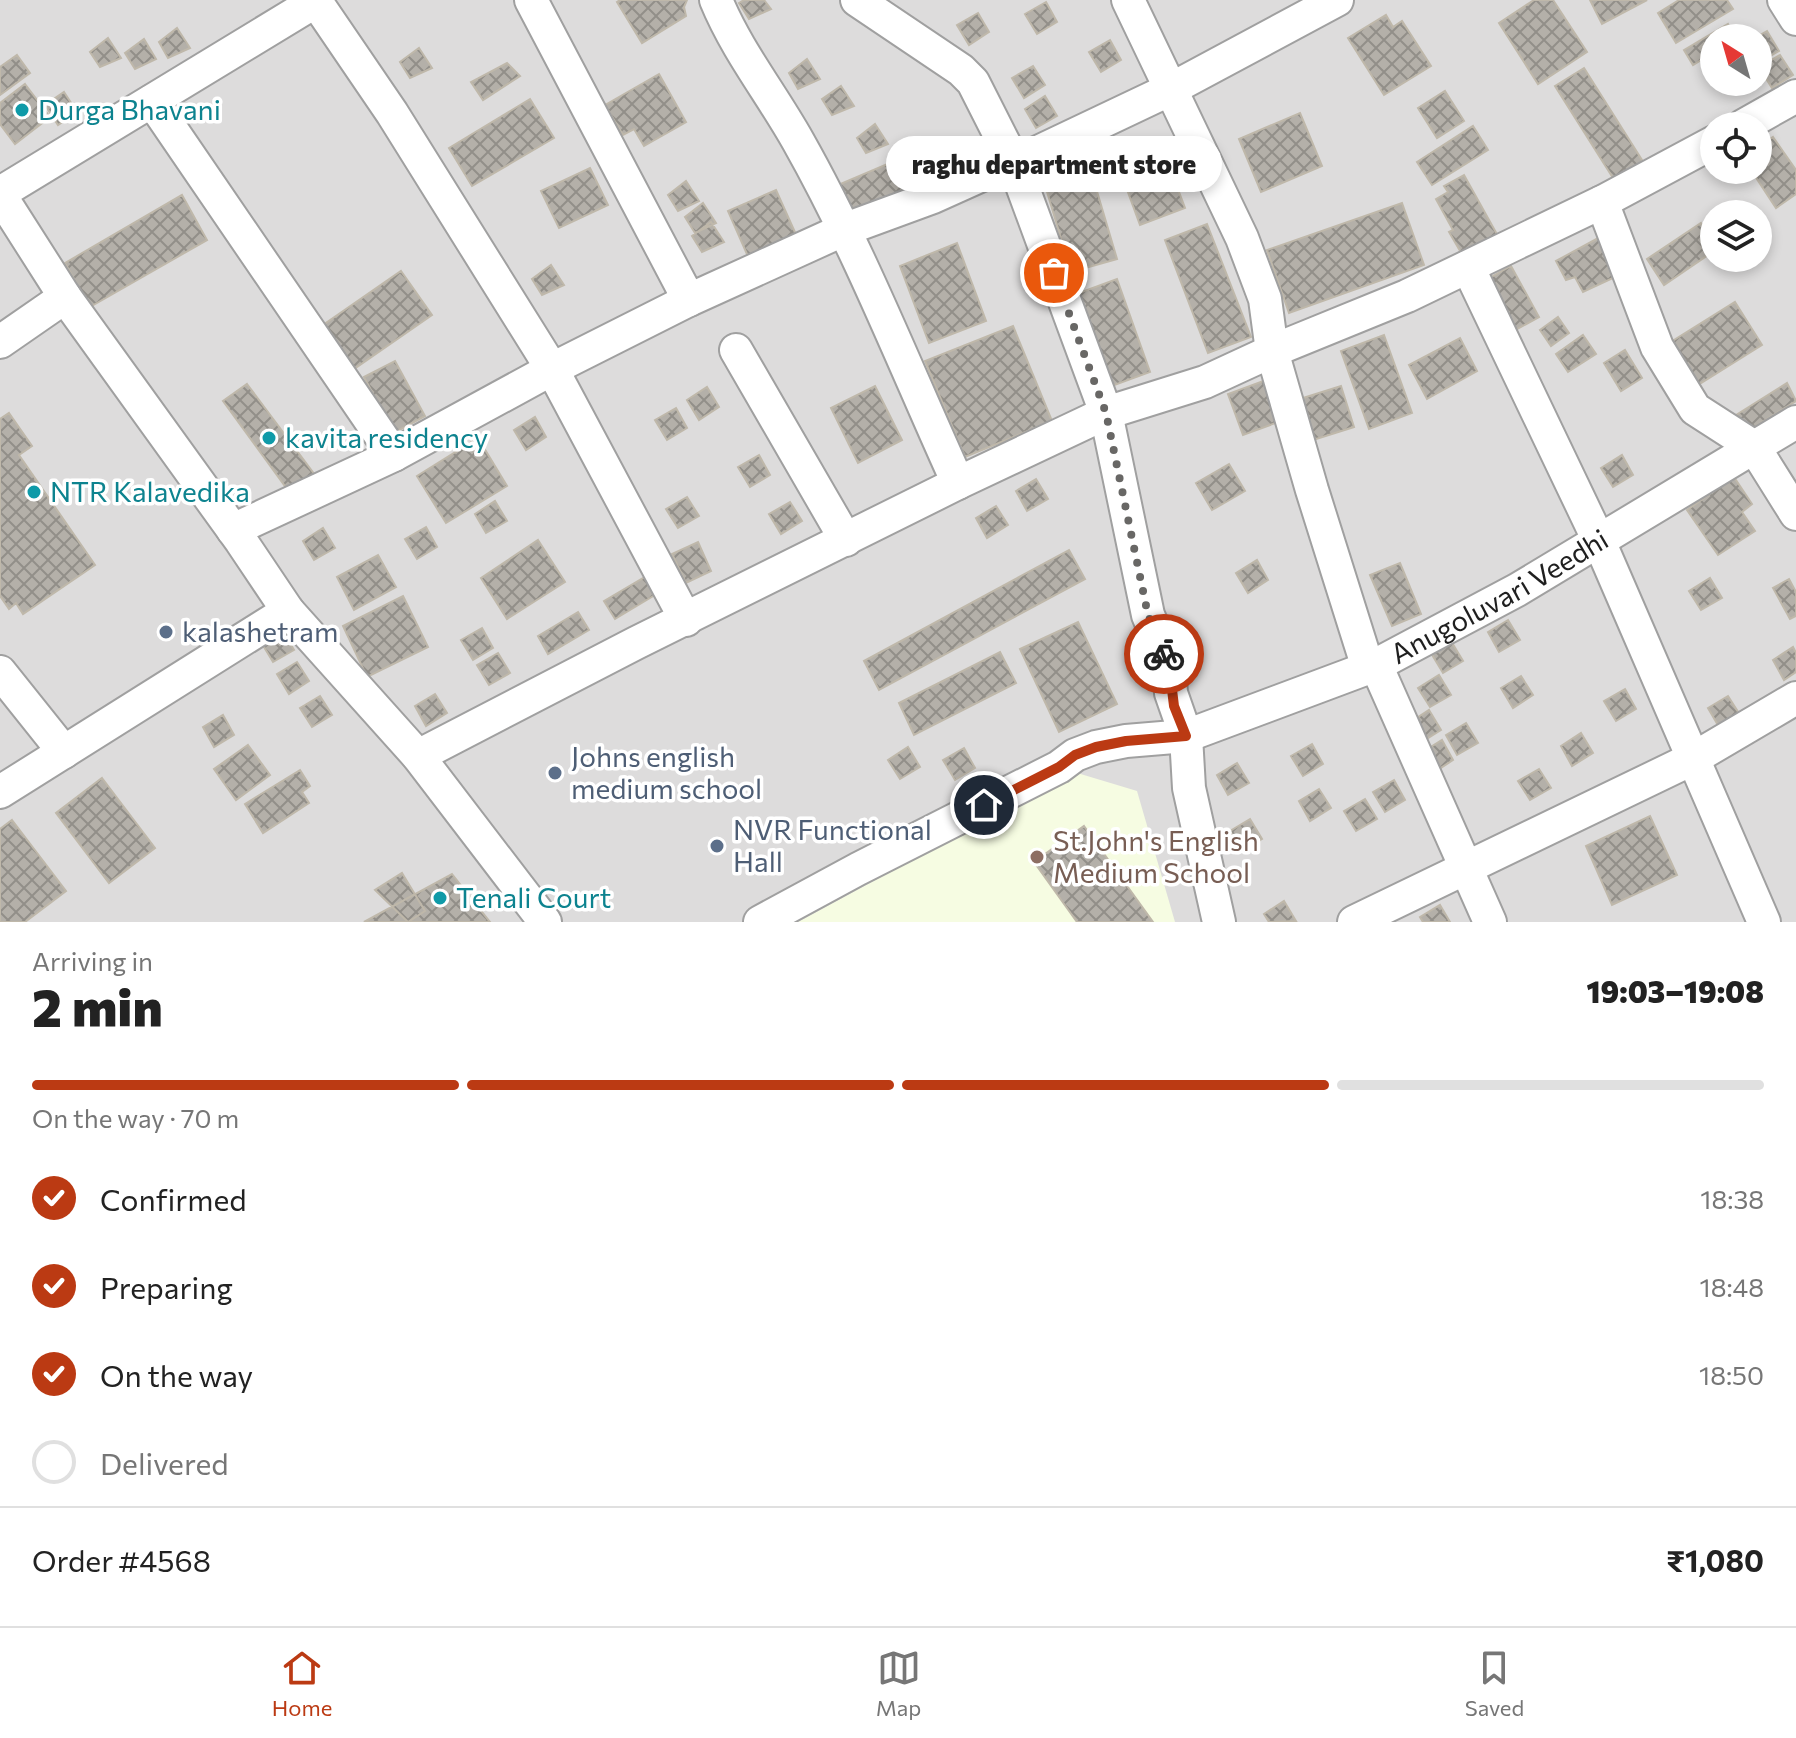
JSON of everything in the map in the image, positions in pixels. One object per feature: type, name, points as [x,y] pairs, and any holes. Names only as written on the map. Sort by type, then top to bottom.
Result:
[{"type":"street","points":[[545,922],[418,756],[288,611],[65,297],[0,194],[316,0],[392,113],[552,369],[686,620]]},
{"type":"street","points":[[531,0],[689,300]]},
{"type":"street","points":[[716,0],[730,34],[798,141],[843,230],[958,483]]},
{"type":"street","points":[[857,0],[961,70],[973,82],[1013,161],[1106,413],[1148,615],[1169,665],[1171,693],[1186,736],[1189,788],[1219,922]]},
{"type":"street","points":[[1128,0],[1242,238],[1265,299],[1272,351],[1312,490],[1372,667],[1490,922]]},
{"type":"street","points":[[233,530],[394,455],[552,369],[689,300],[843,230],[933,197],[1034,154],[1171,89],[1337,0]]},
{"type":"street","points":[[1784,0],[1796,19]]},
{"type":"street","points":[[1768,112],[1796,96]]},
{"type":"street","points":[[152,101],[394,455]]},
{"type":"street","points":[[418,756],[958,483],[1106,413],[1205,382],[1407,296],[1602,202],[1700,150]]},
{"type":"street","points":[[1602,202],[1657,347],[1695,409],[1754,447],[1796,514]]},
{"type":"street","points":[[1468,267],[1599,541],[1764,922]]},
{"type":"street","points":[[0,342],[65,297]]},
{"type":"street","points":[[736,350],[846,540]]},
{"type":"street","name":"Anugoluvari Veedhi","points":[[760,922],[1059,767],[1075,755],[1126,741],[1186,736],[1372,667],[1517,590],[1796,422]]},
{"type":"street","points":[[0,792],[288,611]]},
{"type":"street","points":[[0,672],[64,752]]},
{"type":"street","points":[[1354,922],[1694,758],[1796,698]]},
{"type":"shaded area","points":[[0,0],[1796,0],[1796,922],[0,922]]},
{"type":"shaded area","name":"St.John's English Medium School","points":[[1074,772],[1137,791],[1175,922],[798,922]]},
{"type":"building","points":[[687,0],[684,7],[686,16],[642,43],[617,2]]},
{"type":"building","points":[[764,0],[771,9],[749,19],[739,3]]},
{"type":"building","points":[[1534,0],[1553,0],[1587,52],[1538,84],[1499,23]]},
{"type":"building","points":[[1590,0],[1647,0],[1602,24]]},
{"type":"building","points":[[1679,0],[1727,0],[1733,9],[1708,24],[1700,24],[1700,29],[1676,43],[1658,13]]},
{"type":"building","points":[[1046,2],[1057,22],[1037,34],[1025,14]]},
{"type":"building","points":[[978,13],[989,32],[969,45],[957,25]]},
{"type":"building","points":[[1386,15],[1393,27],[1402,21],[1431,66],[1384,95],[1348,38]]},
{"type":"building","points":[[177,28],[190,48],[168,58],[159,42]]},
{"type":"building","points":[[108,38],[121,58],[100,67],[90,52]]},
{"type":"building","points":[[144,39],[156,59],[135,69],[125,53]]},
{"type":"building","points":[[1772,39],[1779,51],[1772,55]]},
{"type":"building","points":[[1110,40],[1121,60],[1101,72],[1089,52]]},
{"type":"building","points":[[1700,41],[1700,61],[1693,65],[1684,50]]},
{"type":"building","points":[[419,48],[432,68],[410,78],[400,62]]},
{"type":"building","name":"Durga Bhavani","points":[[17,55],[30,73],[0,95],[0,67]]},
{"type":"building","points":[[1780,55],[1793,75],[1772,88],[1772,60]]},
{"type":"building","points":[[807,59],[820,79],[798,89],[789,73]]},
{"type":"building","points":[[507,63],[520,76],[483,100],[471,82]]},
{"type":"building","points":[[1033,66],[1045,85],[1024,98],[1012,78]]},
{"type":"building","points":[[1584,68],[1647,168],[1618,186],[1555,86]]},
{"type":"building","points":[[659,74],[686,122],[644,146],[634,129],[623,135],[605,105]]},
{"type":"building","name":"Durga Bhavani","points":[[25,84],[50,117],[15,144],[0,124],[0,103]]},
{"type":"building","points":[[841,86],[854,106],[832,115],[822,99]]},
{"type":"building","points":[[1445,91],[1464,121],[1437,138],[1418,108]]},
{"type":"building","points":[[64,92],[77,112],[58,125],[45,105]]},
{"type":"building","points":[[1045,96],[1057,116],[1036,128],[1025,109]]},
{"type":"building","points":[[530,99],[554,138],[472,186],[449,148]]},
{"type":"building","points":[[1300,113],[1322,166],[1261,192],[1239,139]]},
{"type":"building","points":[[875,124],[888,144],[866,153],[857,138]]},
{"type":"building","points":[[1473,126],[1488,150],[1432,185],[1417,162]]},
{"type":"building","points":[[1772,138],[1796,170],[1796,194],[1776,208],[1760,184],[1772,184]]},
{"type":"building","points":[[1088,161],[1117,259],[1071,272],[1042,175]]},
{"type":"building","points":[[892,162],[905,193],[851,216],[838,185]]},
{"type":"building","points":[[590,168],[608,205],[559,228],[541,191]]},
{"type":"building","points":[[1170,168],[1185,208],[1140,225],[1125,184]]},
{"type":"building","points":[[1464,175],[1498,236],[1463,256],[1436,199],[1448,192],[1444,186]]},
{"type":"building","points":[[686,181],[699,201],[678,211],[668,195]]},
{"type":"building","points":[[776,190],[798,239],[750,261],[728,211]]},
{"type":"building","points":[[182,195],[207,240],[90,307],[65,263]]},
{"type":"building","points":[[703,203],[716,223],[695,233],[685,217]]},
{"type":"building","points":[[1402,203],[1424,265],[1289,313],[1267,250]]},
{"type":"building","points":[[711,222],[724,242],[702,252],[692,236]]},
{"type":"building","points":[[1207,224],[1251,337],[1208,353],[1165,240]]},
{"type":"building","points":[[1700,224],[1700,261],[1664,285],[1647,259]]},
{"type":"building","points":[[1602,236],[1611,256],[1606,260],[1613,278],[1583,292],[1575,277],[1566,280],[1556,261]]},
{"type":"building","points":[[957,243],[986,321],[929,343],[900,266]]},
{"type":"building","points":[[551,265],[564,285],[542,295],[532,279]]},
{"type":"building","points":[[1511,266],[1539,317],[1512,332],[1484,281]]},
{"type":"building","points":[[401,271],[432,315],[354,369],[323,325]]},
{"type":"building","points":[[1117,279],[1150,372],[1109,387],[1076,294]]},
{"type":"building","points":[[1735,302],[1762,345],[1693,388],[1666,345]]},
{"type":"building","points":[[1558,317],[1569,333],[1551,346],[1540,330]]},
{"type":"building","points":[[1013,326],[1052,421],[965,457],[925,361]]},
{"type":"building","points":[[1384,335],[1412,413],[1369,429],[1341,351]]},
{"type":"building","points":[[1583,335],[1596,354],[1568,372],[1556,354]]},
{"type":"building","points":[[1460,338],[1477,371],[1427,399],[1409,365]]},
{"type":"building","points":[[1625,350],[1642,378],[1621,391],[1604,363]]},
{"type":"building","points":[[395,361],[425,416],[394,433],[364,377]]},
{"type":"building","points":[[1266,380],[1281,421],[1243,435],[1228,394]]},
{"type":"building","points":[[1787,383],[1796,401],[1746,432],[1736,415]]},
{"type":"building","name":"kavita residency","points":[[247,384],[315,475],[290,493],[223,401]]},
{"type":"building","points":[[875,386],[902,440],[858,463],[831,408]]},
{"type":"building","points":[[1341,386],[1354,427],[1313,440],[1300,399]]},
{"type":"building","points":[[707,387],[719,407],[699,420],[687,400]]},
{"type":"building","points":[[676,408],[687,428],[667,440],[655,420]]},
{"type":"building","points":[[9,413],[32,446],[19,455],[95,565],[23,614],[16,603],[9,609],[0,596],[0,419]]},
{"type":"building","points":[[535,417],[546,437],[526,450],[514,430]]},
{"type":"building","points":[[478,438],[507,486],[446,523],[417,476]]},
{"type":"building","points":[[759,455],[770,475],[750,487],[738,467]]},
{"type":"building","points":[[1622,455],[1633,475],[1613,487],[1601,468]]},
{"type":"building","points":[[1229,464],[1245,491],[1212,510],[1196,483]]},
{"type":"building","points":[[1734,477],[1752,504],[1742,512],[1755,531],[1718,555],[1687,510]]},
{"type":"building","points":[[1036,479],[1048,499],[1027,511],[1016,491]]},
{"type":"building","points":[[687,497],[699,516],[678,528],[666,509]]},
{"type":"building","points":[[495,501],[507,521],[486,533],[475,514]]},
{"type":"building","points":[[790,502],[802,521],[781,534],[769,514]]},
{"type":"building","points":[[996,506],[1008,525],[987,538],[976,518]]},
{"type":"building","points":[[426,527],[437,547],[417,559],[405,539]]},
{"type":"building","points":[[323,528],[335,548],[314,560],[303,541]]},
{"type":"building","points":[[538,540],[565,582],[507,619],[481,578]]},
{"type":"building","points":[[698,542],[711,571],[686,583],[672,554]]},
{"type":"building","points":[[1069,550],[1085,579],[879,690],[864,661]]},
{"type":"building","points":[[378,555],[396,587],[354,610],[337,577]]},
{"type":"building","points":[[1257,560],[1268,580],[1248,593],[1236,573]]},
{"type":"building","points":[[1400,563],[1421,614],[1392,626],[1370,575]]},
{"type":"building","points":[[645,577],[655,595],[615,619],[604,601]]},
{"type":"building","points":[[1710,578],[1722,598],[1701,610],[1689,591]]},
{"type":"building","points":[[1789,579],[1796,592],[1796,616],[1790,619],[1773,588]]},
{"type":"building","points":[[403,596],[428,647],[367,677],[343,626]]},
{"type":"building","points":[[578,612],[589,630],[548,654],[538,636]]},
{"type":"building","points":[[1508,620],[1520,640],[1499,652],[1488,632]]},
{"type":"building","points":[[1078,622],[1117,704],[1059,732],[1020,649]]},
{"type":"building","points":[[482,628],[493,648],[473,660],[461,640]]},
{"type":"building","points":[[282,630],[294,650],[273,662],[261,642]]},
{"type":"building","points":[[1451,641],[1463,661],[1443,673],[1431,653]]},
{"type":"building","points":[[1793,647],[1796,672],[1784,680],[1773,660]]},
{"type":"building","points":[[1000,652],[1016,683],[914,735],[899,703]]},
{"type":"building","points":[[498,653],[510,673],[489,685],[477,665]]},
{"type":"building","points":[[297,662],[309,681],[289,694],[277,674]]},
{"type":"building","points":[[1439,675],[1451,695],[1430,707],[1418,688]]},
{"type":"building","points":[[1521,676],[1533,695],[1513,708],[1501,688]]},
{"type":"building","points":[[1625,689],[1636,709],[1616,721],[1604,701]]},
{"type":"building","points":[[435,694],[447,713],[426,726],[415,706]]},
{"type":"building","points":[[320,696],[332,715],[312,727],[300,708]]},
{"type":"building","points":[[1728,696],[1740,715],[1719,727],[1708,708]]},
{"type":"building","points":[[1429,710],[1441,730],[1420,743],[1409,723]]},
{"type":"building","points":[[223,715],[234,735],[214,747],[203,727]]},
{"type":"building","points":[[1466,723],[1478,743],[1457,755],[1446,735]]},
{"type":"building","points":[[1581,733],[1593,753],[1572,766],[1561,746]]},
{"type":"building","points":[[1442,740],[1453,760],[1433,773],[1421,753]]},
{"type":"building","points":[[1312,744],[1323,764],[1303,776],[1291,756]]},
{"type":"building","points":[[248,745],[270,775],[236,800],[214,769]]},
{"type":"building","points":[[908,747],[920,767],[900,779],[888,760]]},
{"type":"building","points":[[964,748],[975,768],[955,780],[943,760]]},
{"type":"building","points":[[1237,763],[1249,783],[1228,795],[1217,775]]},
{"type":"building","points":[[1539,769],[1551,788],[1530,800],[1518,781]]},
{"type":"building","points":[[300,770],[310,786],[302,792],[309,803],[263,833],[245,804]]},
{"type":"building","points":[[102,778],[155,848],[109,883],[56,813]]},
{"type":"building","points":[[1394,780],[1405,800],[1385,812],[1373,792]]},
{"type":"building","points":[[1319,789],[1331,808],[1310,821],[1299,801]]},
{"type":"building","points":[[1365,799],[1377,819],[1356,831],[1344,811]]},
{"type":"building","points":[[1650,816],[1677,875],[1612,905],[1586,846]]},
{"type":"building","points":[[1250,819],[1262,839],[1242,851],[1230,831]]},
{"type":"building","points":[[12,820],[66,891],[25,922],[0,922],[0,829]]},
{"type":"building","points":[[1084,826],[1153,922],[1077,922],[1034,862]]},
{"type":"building","points":[[402,873],[425,911],[408,922],[375,890]]},
{"type":"building","name":"Tenali Court","points":[[452,874],[490,922],[364,922]]},
{"type":"building","points":[[1284,901],[1296,921],[1269,922],[1264,914]]},
{"type":"building","points":[[1440,905],[1450,922],[1423,922],[1420,917]]},
{"type":"way so far","points":[[1054,273],[1106,413],[1148,615],[1164,654]]},
{"type":"place","name":"Durga Bhavani","points":[[22,110]]},
{"type":"place","name":"raghu department store","points":[[1054,273]]},
{"type":"place","name":"kavita residency","points":[[269,438]]},
{"type":"place","name":"NTR Kalavedika","points":[[34,492]]},
{"type":"place","name":"kalashetram","points":[[166,632]]},
{"type":"place","name":"Johns english medium school","points":[[555,773]]},
{"type":"place","name":"NVR Functional Hall","points":[[717,846]]},
{"type":"place","name":"St.John's English Medium School","points":[[1037,857]]},
{"type":"place","name":"Tenali Court","points":[[440,898]]},
{"type":"route","points":[[984,805],[1059,767],[1075,755],[1096,747],[1186,736],[1174,706],[1169,665],[1164,654]]}]
